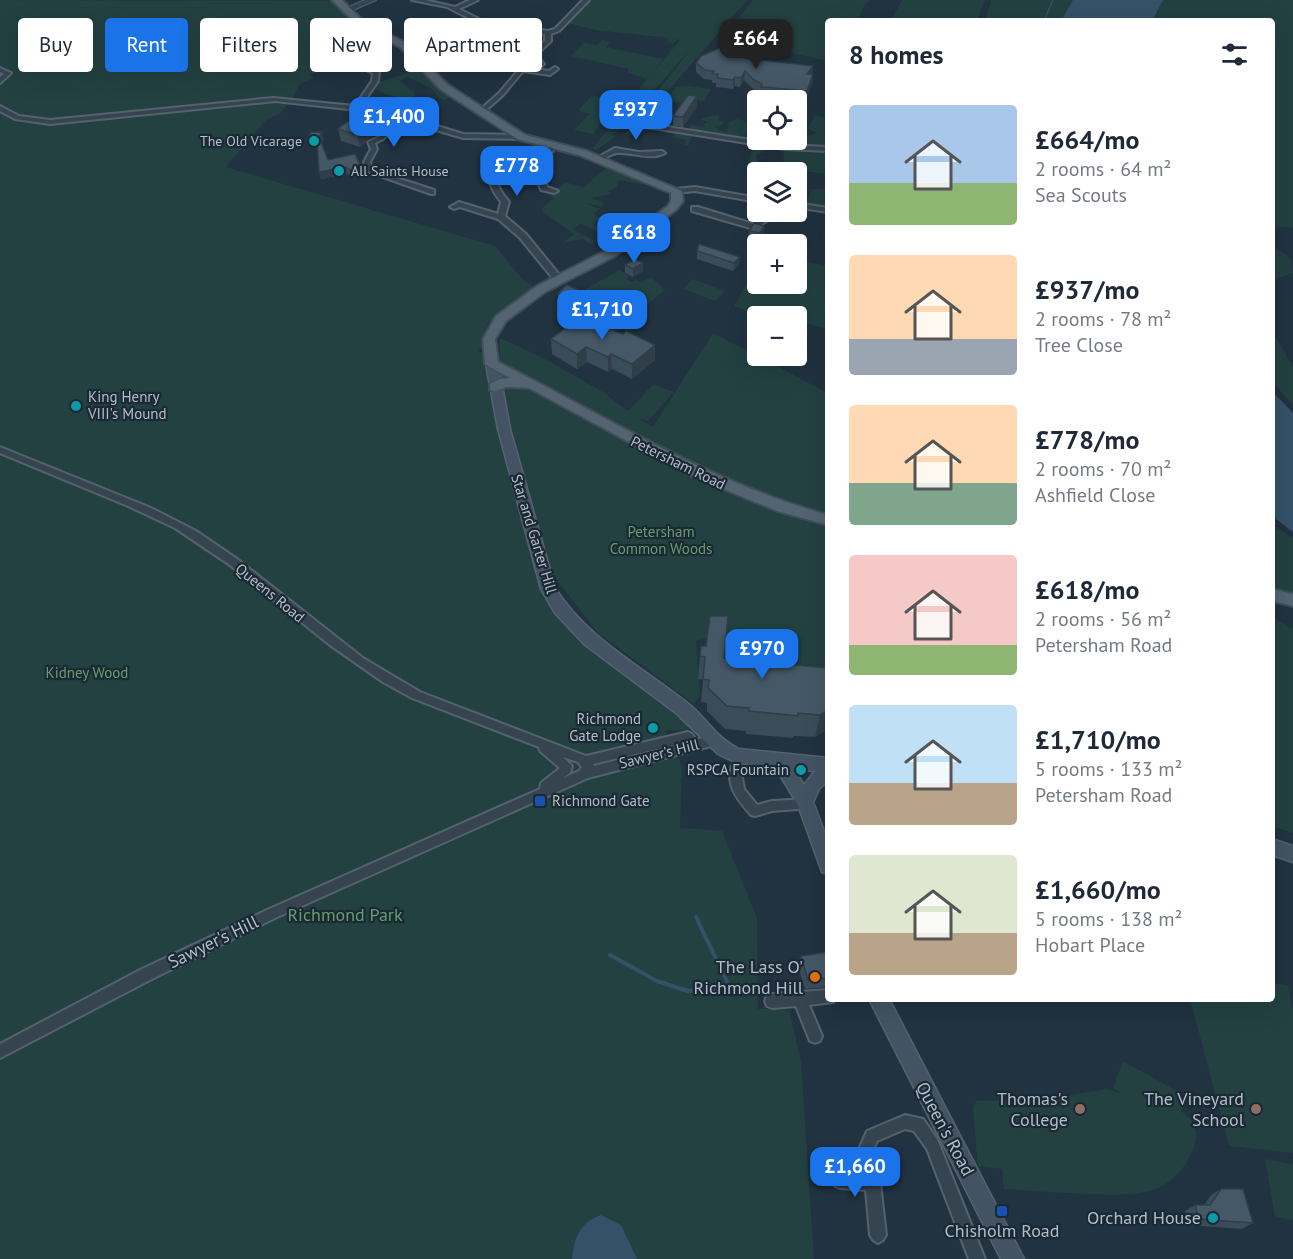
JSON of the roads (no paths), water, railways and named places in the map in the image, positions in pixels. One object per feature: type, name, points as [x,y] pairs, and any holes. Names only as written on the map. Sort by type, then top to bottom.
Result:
[{"type":"main road","points":[[336,0],[348,9],[347,12],[357,22],[403,45],[441,85],[521,137],[595,158],[676,191],[677,201],[669,210],[611,253],[558,279],[531,296],[498,322],[489,339],[492,364]]},
{"type":"main road","name":"Petersham Road","points":[[492,364],[633,442],[711,481],[742,494],[825,519]]},
{"type":"main road","name":"Star and Garter Hill","points":[[492,364],[495,387],[548,589],[561,613],[604,654],[664,694],[693,718],[705,729],[711,741]]},
{"type":"main road","name":"Petersham Road","points":[[495,387],[506,382],[537,387]]},
{"type":"main road","points":[[1275,596],[1293,600]]},
{"type":"main road","points":[[711,741],[737,756],[825,765]]},
{"type":"main road","points":[[780,761],[806,803],[825,857]]},
{"type":"main road","points":[[806,803],[813,783],[825,773]]},
{"type":"main road","points":[[1275,848],[1293,854]]},
{"type":"main road","name":"Queen's Road","points":[[881,1002],[1013,1259]]},
{"type":"street","points":[[348,9],[372,0]]},
{"type":"street","points":[[415,0],[455,9],[470,18]]},
{"type":"street","points":[[455,9],[475,0]]},
{"type":"street","points":[[542,32],[557,30],[586,0]]},
{"type":"street","points":[[542,45],[548,41],[548,33]]},
{"type":"street","points":[[542,72],[550,73],[555,69]]},
{"type":"street","points":[[0,70],[8,73],[0,81]]},
{"type":"street","points":[[358,106],[375,81],[376,72]]},
{"type":"street","points":[[482,111],[488,109],[520,72]]},
{"type":"street","points":[[0,108],[17,118],[50,122],[275,100],[358,106],[402,116],[463,136],[521,137]]},
{"type":"street","points":[[402,116],[381,138],[371,142],[374,149],[367,162],[369,171],[431,192]]},
{"type":"street","points":[[642,125],[784,147],[825,149]]},
{"type":"street","points":[[553,146],[536,168],[544,188],[554,190]]},
{"type":"street","points":[[595,158],[605,147]]},
{"type":"street","points":[[595,158],[615,150],[639,154],[657,150]]},
{"type":"street","points":[[496,168],[491,180],[493,187],[505,202],[501,217]]},
{"type":"street","points":[[676,191],[695,189],[747,199]]},
{"type":"street","points":[[458,204],[501,217],[523,236],[558,279]]},
{"type":"street","points":[[807,207],[825,210]]},
{"type":"street","points":[[695,209],[754,227],[760,222]]},
{"type":"street","name":"Queens Road","points":[[0,450],[134,504],[182,528],[208,543],[364,667],[416,695],[536,742],[576,767]]},
{"type":"street","name":"Sawyer's Hill","points":[[0,1051],[145,975],[260,919],[530,798],[576,767],[612,753],[642,749],[688,737],[711,741]]},
{"type":"street","name":"Sawyer's Hill","points":[[576,767],[711,741]]},
{"type":"street","points":[[736,770],[738,791],[755,811],[772,806],[806,803]]},
{"type":"street","points":[[772,1001],[825,996]]},
{"type":"street","points":[[800,1000],[815,1036]]},
{"type":"street","points":[[878,1235],[873,1183],[863,1156],[872,1136],[905,1122],[918,1124],[932,1144],[977,1259]]},
{"type":"street","points":[[840,1181],[873,1183]]},
{"type":"water","points":[[1073,0],[1163,0],[1154,18],[1063,18]]},
{"type":"water","points":[[1275,394],[1293,413],[1293,532],[1275,518]]},
{"type":"water","points":[[601,1215],[621,1225],[637,1259],[572,1259],[574,1244],[579,1232],[588,1222]]},
{"type":"waterway","points":[[1045,18],[1053,0]]},
{"type":"waterway","points":[[696,917],[730,988]]},
{"type":"waterway","points":[[610,955],[657,981],[688,991],[744,988]]},
{"type":"place","name":"The Old Vicarage","points":[[314,141]]},
{"type":"place","name":"All Saints House","points":[[339,171]]},
{"type":"place","name":"King Henry VIII's Mound","points":[[76,406]]},
{"type":"place","name":"Richmond Gate Lodge","points":[[653,728]]},
{"type":"place","name":"RSPCA Fountain","points":[[801,770]]},
{"type":"place","name":"Richmond Gate","points":[[540,801]]},
{"type":"place","name":"The Lass O' Richmond Hill","points":[[815,977]]},
{"type":"place","name":"Thomas's College","points":[[1080,1109]]},
{"type":"place","name":"The Vineyard School","points":[[1256,1109]]},
{"type":"place","name":"Chisholm Road","points":[[1002,1211]]},
{"type":"place","name":"Orchard House","points":[[1213,1218]]},
{"type":"park label","name":"Petersham Common Woods","points":[[661,540]]},
{"type":"park label","name":"Kidney Wood","points":[[87,673]]},
{"type":"park label","name":"Richmond Park","points":[[345,915]]}]
